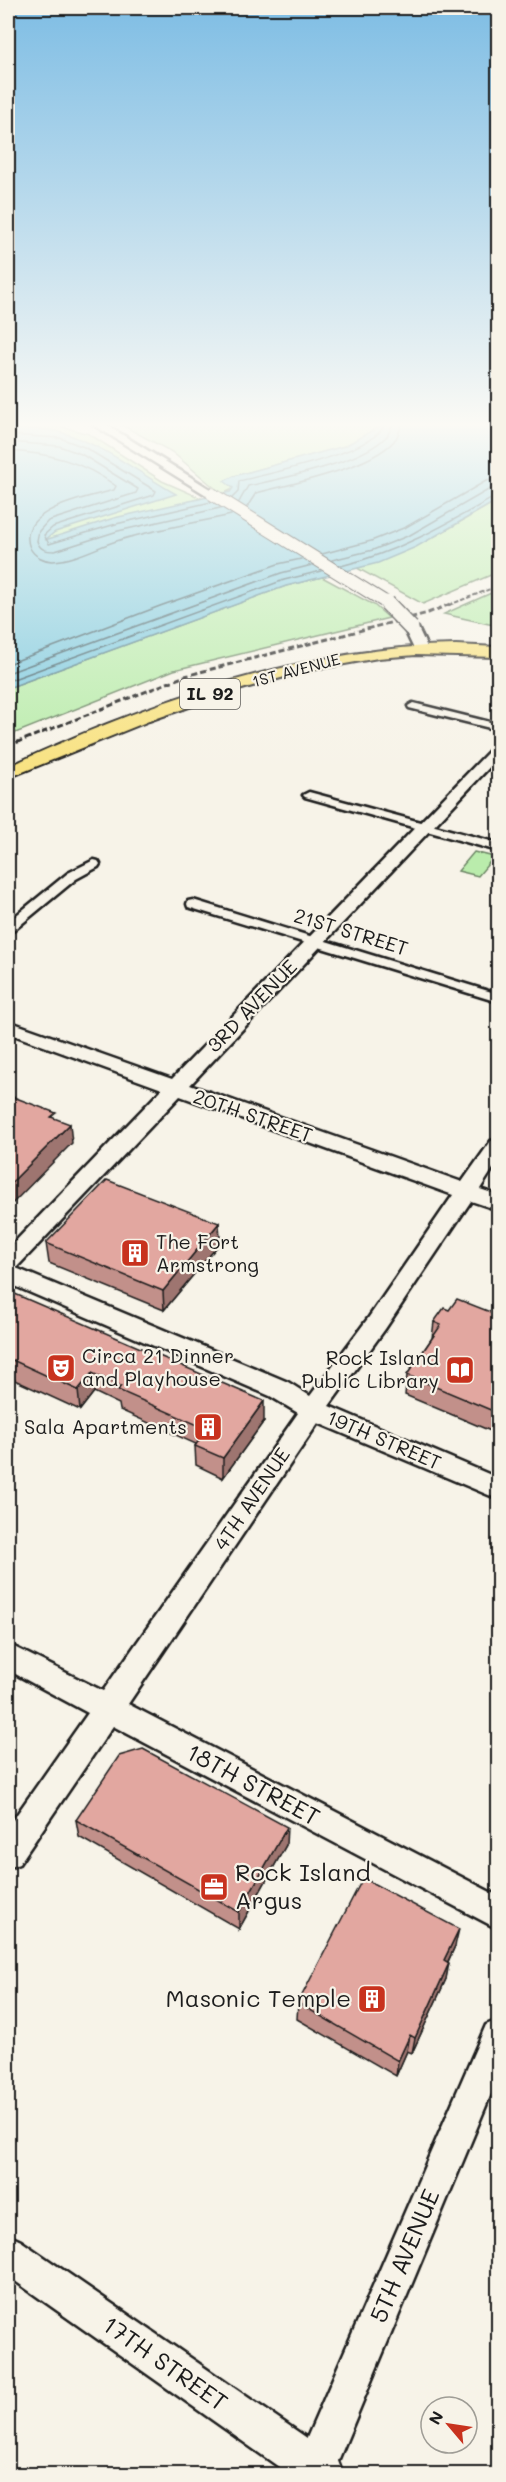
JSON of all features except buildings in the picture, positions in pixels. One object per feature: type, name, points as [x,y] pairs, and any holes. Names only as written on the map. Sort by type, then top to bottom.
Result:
[{"type":"main road","name":"IL 92","points":[[417,639],[498,644]]},
{"type":"main road","name":"IL 92","points":[[417,639],[498,652]]},
{"type":"main road","name":"1ST AVENUE","points":[[8,760],[134,709],[277,663],[352,647],[417,639]]},
{"type":"main road","name":"1ST AVENUE","points":[[8,773],[136,720],[270,675],[332,659],[372,653],[417,639]]},
{"type":"street","points":[[285,540],[393,607],[417,639]]},
{"type":"street","points":[[412,706],[498,727]]},
{"type":"street","name":"3RD AVENUE","points":[[8,1263],[498,750]]},
{"type":"street","points":[[309,795],[498,847]]},
{"type":"street","points":[[8,928],[72,876],[94,864]]},
{"type":"street","name":"21ST STREET","points":[[193,904],[498,998]]},
{"type":"street","name":"20TH STREET","points":[[8,1027],[498,1203]]},
{"type":"street","name":"4TH AVENUE","points":[[8,1853],[498,1146]]},
{"type":"street","name":"19TH STREET","points":[[8,1274],[279,1389],[313,1410],[498,1489]]},
{"type":"street","name":"18TH STREET","points":[[8,1656],[498,1913]]},
{"type":"street","name":"5TH AVENUE","points":[[316,2472],[498,2037]]},
{"type":"street","name":"17TH STREET","points":[[8,2253],[316,2472]]},
{"type":"green space","points":[[8,540],[54,540],[8,553]]},
{"type":"green space","points":[[428,540],[498,540],[498,572],[423,604],[357,568],[413,548]]},
{"type":"green space","points":[[322,577],[374,605],[389,618],[174,670],[8,736],[8,688],[286,586]]},
{"type":"green space","points":[[498,590],[498,626],[444,614]]},
{"type":"green space","points":[[474,852],[494,857],[478,876],[458,871]]},
{"type":"water","points":[[8,540],[429,540],[378,563],[286,586],[8,688],[8,551],[11,550],[8,548]]},
{"type":"railway","points":[[449,605],[498,586]]},
{"type":"railway","points":[[8,746],[185,676],[428,613],[453,603]]},
{"type":"place","name":"The Fort Armstrong","points":[[135,1253]]},
{"type":"place","name":"Circa 21 Dinner and Playhouse","points":[[61,1368]]},
{"type":"place","name":"Rock Island Public Library","points":[[460,1370]]},
{"type":"place","name":"Sala Apartments","points":[[208,1427]]},
{"type":"place","name":"Rock Island Argus","points":[[214,1887]]},
{"type":"place","name":"Masonic Temple","points":[[372,1999]]}]
